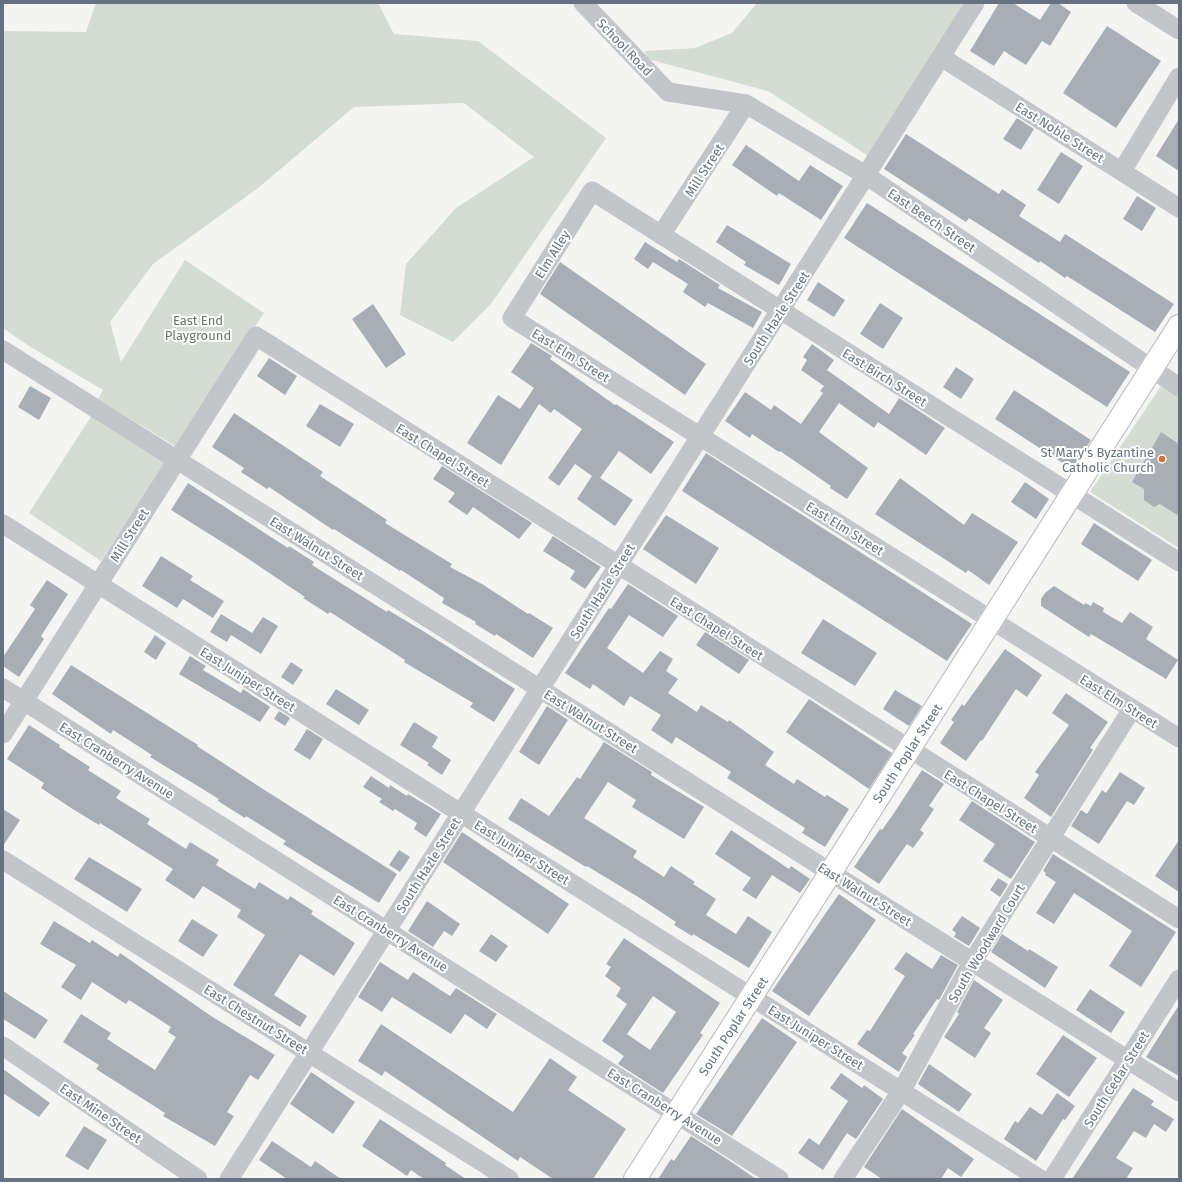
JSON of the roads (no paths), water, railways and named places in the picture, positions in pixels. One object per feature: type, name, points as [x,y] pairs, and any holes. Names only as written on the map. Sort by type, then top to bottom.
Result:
[{"type":"main road","name":"South Poplar Street","points":[[635,1179],[1179,326]]},
{"type":"street","name":"School Road","points":[[583,3],[668,92]]},
{"type":"street","name":"South Hazle Street","points":[[229,1179],[780,310],[867,176],[975,3]]},
{"type":"street","points":[[1136,3],[1179,30]]},
{"type":"street","name":"East Noble Street","points":[[941,57],[1179,208]]},
{"type":"street","points":[[1122,171],[1179,77]]},
{"type":"street","name":"East Beech Street","points":[[668,92],[746,104],[867,176],[1151,370],[1179,387]]},
{"type":"street","name":"Mill Street","points":[[661,235],[746,104]]},
{"type":"street","name":"East Birch Street","points":[[592,191],[1179,562]]},
{"type":"street","name":"Elm Alley","points":[[512,318],[592,191]]},
{"type":"street","name":"East Elm Street","points":[[512,318],[1179,738]]},
{"type":"street","name":"Mill Street","points":[[3,734],[256,336]]},
{"type":"street","name":"East Chapel Street","points":[[256,336],[1179,919]]},
{"type":"street","name":"East Walnut Street","points":[[3,350],[1179,1092]]},
{"type":"street","name":"East Juniper Street","points":[[3,524],[902,1090],[1040,1179]]},
{"type":"street","name":"East Cranberry Avenue","points":[[3,688],[677,1113],[779,1179]]},
{"type":"street","name":"South Woodward Court","points":[[843,1179],[902,1090],[972,962],[1132,709]]},
{"type":"street","name":"East Chestnut Street","points":[[3,860],[509,1179]]},
{"type":"street","name":"South Cedar Street","points":[[1052,1179],[1179,979]]},
{"type":"street","name":"East Mine Street","points":[[3,1046],[198,1179]]},
{"type":"place","name":"St Mary's Byzantine Catholic Church","points":[[1162,459]]},
{"type":"park label","name":"East End Playground","points":[[198,328]]}]
